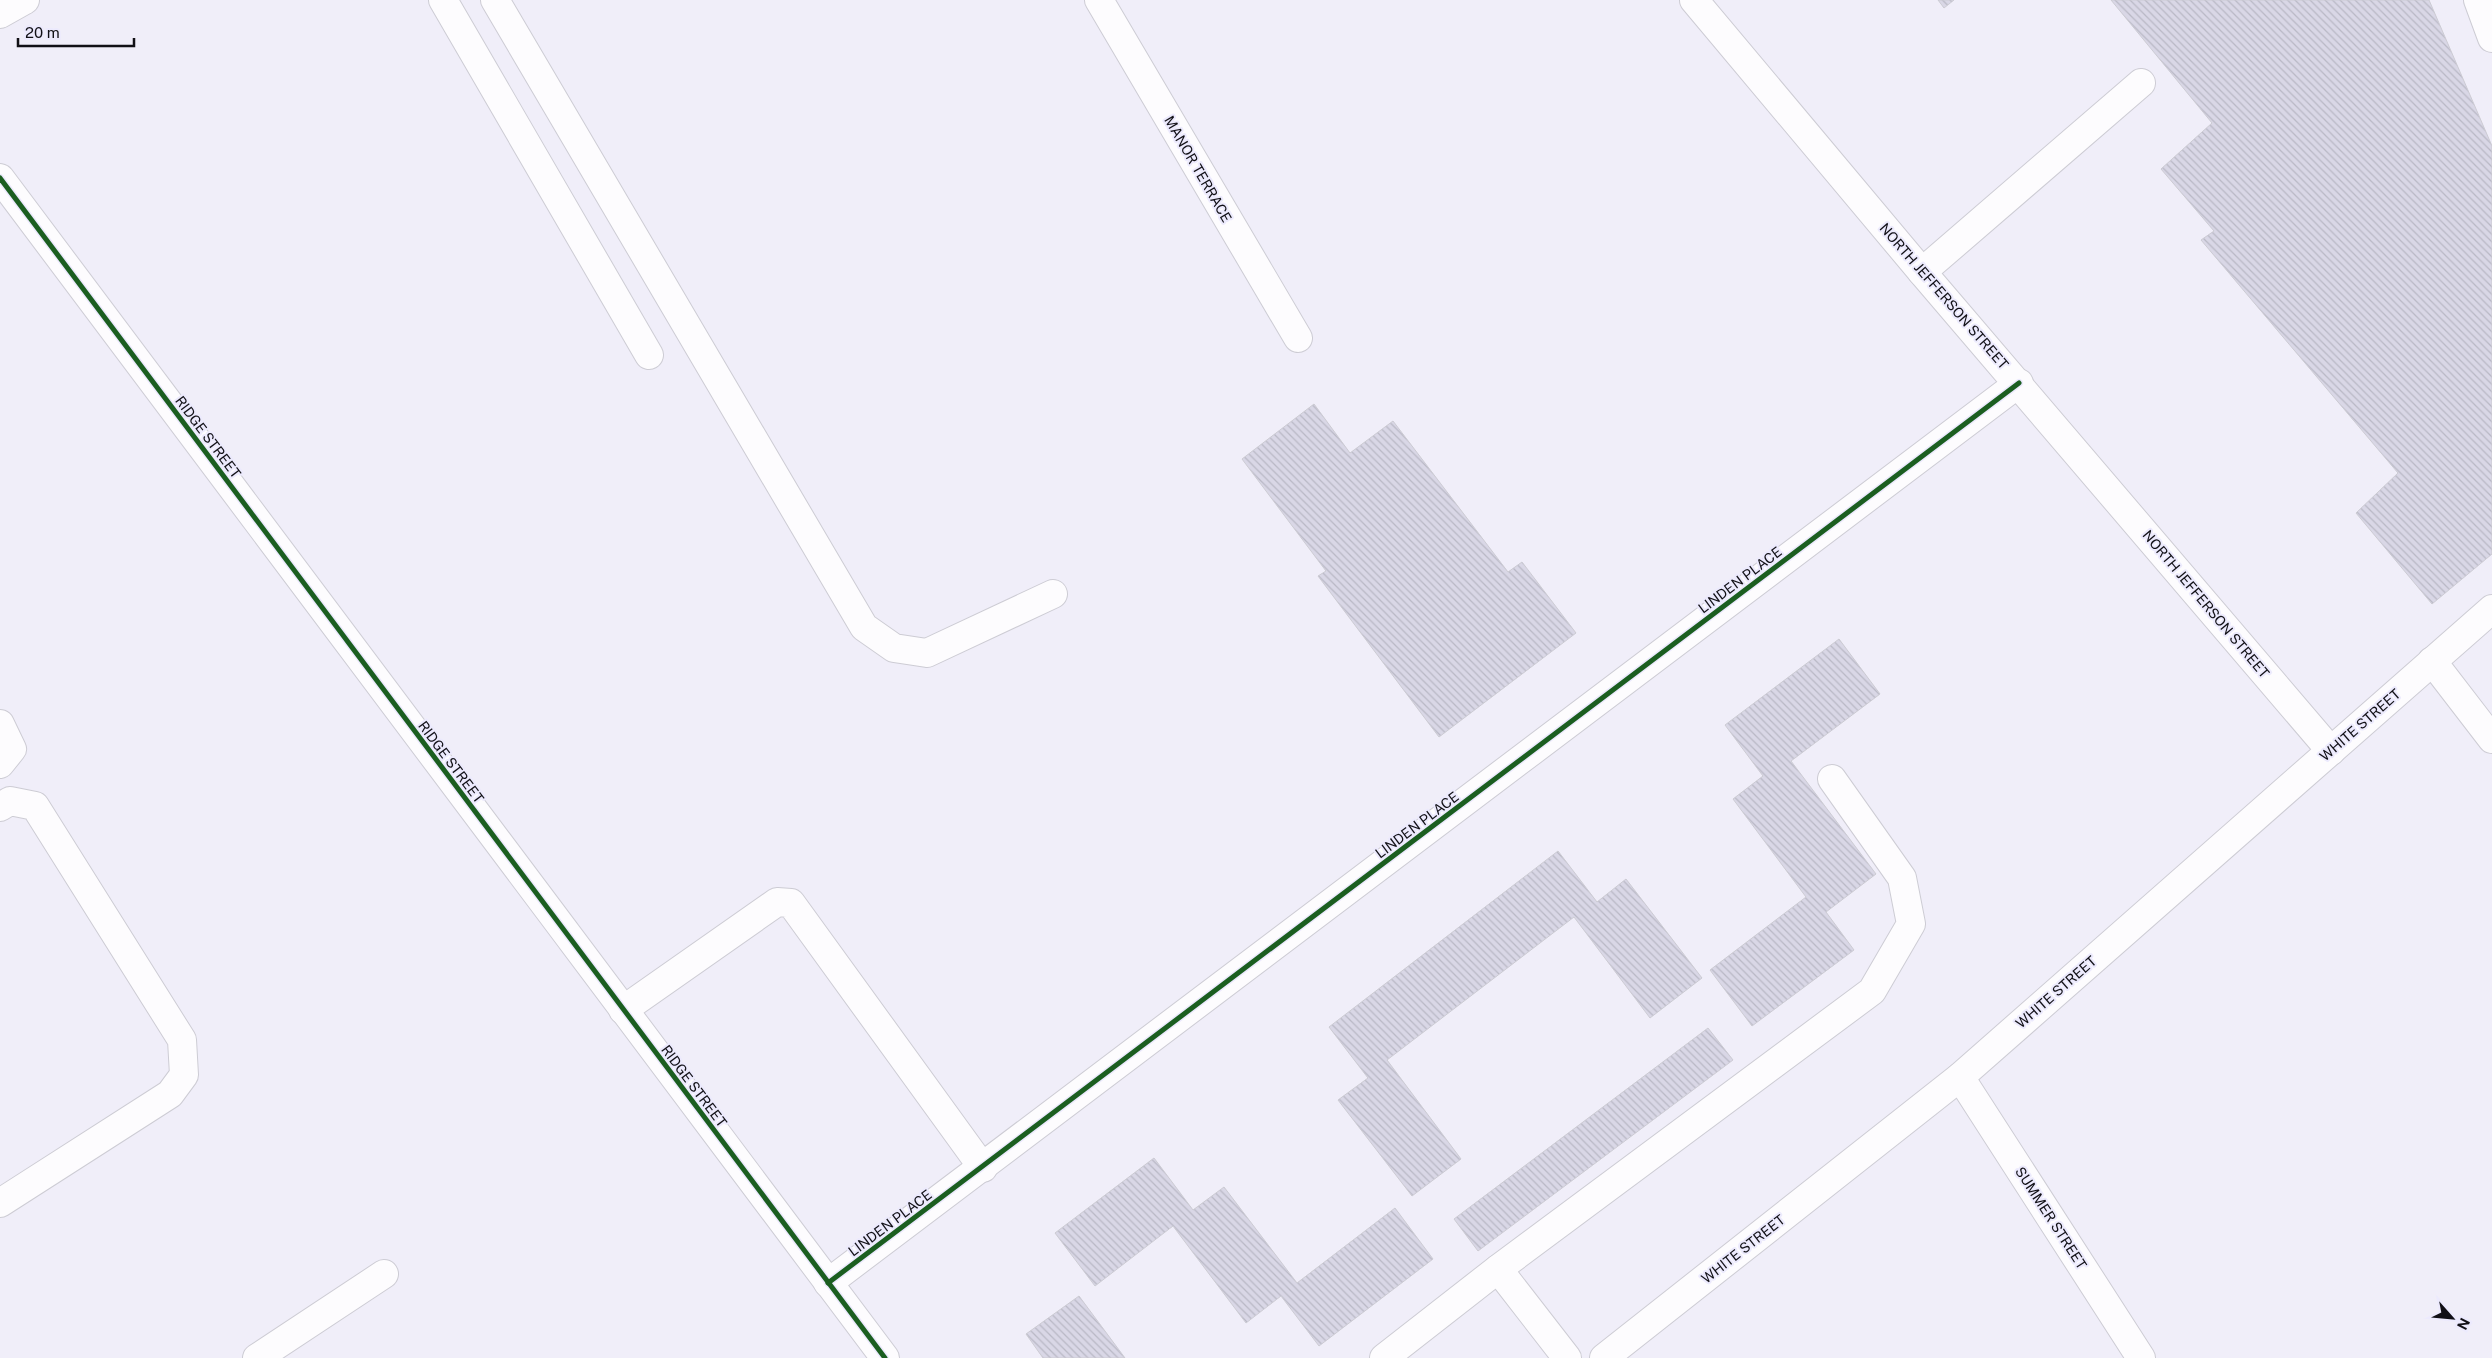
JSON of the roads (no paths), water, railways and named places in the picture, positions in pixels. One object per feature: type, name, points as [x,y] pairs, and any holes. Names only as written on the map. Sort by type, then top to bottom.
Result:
[{"type":"street","points":[[0,14],[25,0]]},
{"type":"street","points":[[443,0],[649,355]]},
{"type":"street","points":[[495,0],[864,627],[894,648],[927,653],[1053,594]]},
{"type":"street","name":"MANOR TERRACE","points":[[1099,0],[1298,338]]},
{"type":"street","name":"NORTH JEFFERSON STREET","points":[[1694,0],[1922,272],[2330,751]]},
{"type":"street","points":[[2478,0],[2492,38]]},
{"type":"street","points":[[1922,272],[2141,83]]},
{"type":"street","name":"RIDGE STREET","points":[[0,178],[885,1358]]},
{"type":"street","name":"LINDEN PLACE","points":[[828,1283],[983,1168],[2018,383]]},
{"type":"street","name":"WHITE STREET","points":[[1604,1358],[1960,1077],[2492,609]]},
{"type":"street","points":[[2432,662],[2492,739]]},
{"type":"street","points":[[0,724],[12,749],[0,764]]},
{"type":"street","points":[[1384,1358],[1498,1269],[1872,991],[1911,924],[1902,878],[1832,779]]},
{"type":"street","points":[[0,807],[10,801],[35,806],[182,1040],[184,1075],[170,1094],[0,1204]]},
{"type":"street","points":[[623,1010],[778,902],[791,903],[983,1168]]},
{"type":"street","name":"SUMMER STREET","points":[[1960,1077],[2142,1358]]},
{"type":"street","points":[[1498,1269],[1567,1358]]},
{"type":"street","points":[[257,1358],[384,1274]]}]
